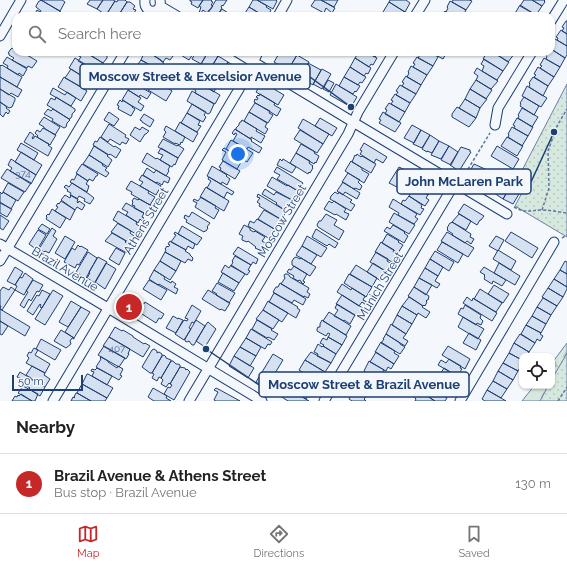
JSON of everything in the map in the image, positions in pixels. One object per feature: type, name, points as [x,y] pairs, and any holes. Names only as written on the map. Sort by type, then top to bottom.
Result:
[{"type":"street","points":[[14,12],[21,0]]},
{"type":"street","points":[[145,0],[145,6],[148,12]]},
{"type":"street","points":[[280,12],[287,0]]},
{"type":"street","points":[[418,12],[425,0]]},
{"type":"street","points":[[555,15],[564,0]]},
{"type":"street","points":[[152,12],[159,8],[160,3],[172,12]]},
{"type":"street","points":[[0,36],[12,15]]},
{"type":"street","points":[[0,261],[4,246],[123,56]]},
{"type":"street","points":[[244,56],[507,214]]},
{"type":"street","name":"Athens Street","points":[[53,401],[248,74],[256,56]]},
{"type":"street","name":"Moscow Street","points":[[189,401],[348,134],[358,112],[392,56]]},
{"type":"street","points":[[495,124],[498,108],[530,56]]},
{"type":"street","name":"Munich Street","points":[[324,401],[455,183]]},
{"type":"street","points":[[460,401],[554,242]]},
{"type":"street","name":"Brazil Avenue","points":[[4,246],[262,401]]},
{"type":"path","points":[[542,210],[549,188],[548,151],[557,126],[567,109]]},
{"type":"path","points":[[455,183],[465,174],[495,124]]},
{"type":"path","points":[[520,211],[530,212],[542,210],[567,213]]},
{"type":"path","points":[[558,401],[567,387]]},
{"type":"green space","points":[[567,84],[567,237],[515,206],[525,187],[517,180]]},
{"type":"green space","points":[[567,343],[567,390],[556,401],[522,401],[532,389],[555,389],[555,359]]},
{"type":"green space","points":[[567,353],[567,401],[540,401],[546,389],[555,389],[555,374]]},
{"type":"building","points":[[41,0],[62,0],[65,2],[60,11]]},
{"type":"building","points":[[41,0],[61,12],[40,12],[36,7]]},
{"type":"building","points":[[90,0],[103,0],[97,9],[87,4]]},
{"type":"building","points":[[103,0],[115,1],[108,12],[102,12],[97,9]]},
{"type":"building","points":[[118,0],[125,0],[127,2],[121,12],[108,12],[115,1],[117,2]]},
{"type":"building","points":[[190,0],[203,0],[198,8],[191,4],[192,2]]},
{"type":"building","points":[[203,0],[212,0],[211,1],[213,2],[211,5],[213,6],[208,12],[203,10],[199,12],[201,7],[199,6]]},
{"type":"building","points":[[216,0],[227,0],[223,6],[222,5],[220,12],[209,12]]},
{"type":"building","points":[[253,0],[257,0],[271,10],[270,12],[257,12],[249,7]]},
{"type":"building","points":[[257,0],[276,0],[277,1],[273,9]]},
{"type":"building","points":[[315,0],[321,0],[335,8],[333,12],[326,8],[324,12],[322,12],[311,6]]},
{"type":"building","points":[[321,0],[338,0],[334,7]]},
{"type":"building","points":[[390,0],[406,0],[410,3],[405,12],[389,2]]},
{"type":"building","points":[[453,0],[472,1],[466,10],[452,2]]},
{"type":"building","points":[[524,0],[532,0],[542,6],[538,12],[531,12],[520,6]]},
{"type":"building","points":[[532,0],[545,0],[545,2],[542,6]]},
{"type":"building","points":[[450,1],[466,10],[465,12],[446,12]]},
{"type":"building","points":[[127,2],[130,2],[135,6],[133,9],[136,10],[135,12],[121,12]]},
{"type":"building","points":[[389,2],[405,12],[383,12]]},
{"type":"building","points":[[520,5],[531,12],[516,12]]},
{"type":"building","points":[[249,7],[257,12],[246,12]]},
{"type":"building","points":[[222,9],[227,12],[220,12]]},
{"type":"building","points":[[566,21],[567,34],[562,31],[564,28],[562,27]]},
{"type":"building","points":[[561,30],[567,34],[567,46],[557,40],[558,38],[556,37]]},
{"type":"building","points":[[555,39],[567,46],[567,55],[565,58],[555,52]]},
{"type":"building","points":[[12,48],[12,56],[29,56],[37,61],[32,68],[28,66],[27,68],[12,60],[14,58],[8,53]]},
{"type":"building","points":[[555,52],[565,58],[560,67],[546,59],[547,56],[555,56]]},
{"type":"building","points":[[79,56],[92,56],[103,63],[103,65],[98,70],[93,67],[92,69],[78,61],[81,57]]},
{"type":"building","points":[[92,56],[107,56],[103,63]]},
{"type":"building","points":[[143,56],[154,56],[164,63],[160,70],[141,60]]},
{"type":"building","points":[[154,56],[173,56],[170,60],[166,58],[163,62]]},
{"type":"building","points":[[182,56],[192,56],[189,60]]},
{"type":"building","points":[[194,56],[206,56],[201,64],[192,59]]},
{"type":"building","points":[[206,56],[218,56],[207,74],[205,73],[208,69],[201,64]]},
{"type":"building","points":[[218,56],[228,62],[218,79],[215,77],[217,74],[210,70]]},
{"type":"building","points":[[278,56],[296,56],[288,70],[274,62]]},
{"type":"building","points":[[296,56],[309,62],[300,77],[288,70]]},
{"type":"building","points":[[356,56],[373,56],[377,58],[373,65],[371,64],[369,67],[355,58]]},
{"type":"building","points":[[419,56],[438,57],[433,66],[418,58]]},
{"type":"building","points":[[437,56],[445,56],[443,59]]},
{"type":"building","points":[[485,56],[499,56],[509,62],[503,71],[483,59]]},
{"type":"building","points":[[499,56],[513,56],[508,62]]},
{"type":"building","points":[[7,57],[27,69],[23,76],[19,73],[18,75],[7,68],[8,66],[3,63]]},
{"type":"building","points":[[417,57],[433,66],[427,75],[413,67],[415,64],[413,63]]},
{"type":"building","points":[[75,58],[96,71],[90,81],[69,68]]},
{"type":"building","points":[[355,58],[371,68],[368,74],[366,73],[364,76],[350,67]]},
{"type":"building","points":[[544,58],[560,67],[554,77],[540,68]]},
{"type":"building","points":[[484,59],[503,71],[497,80],[482,71],[484,66],[481,64]]},
{"type":"building","points":[[141,60],[152,66],[151,68],[155,71],[156,69],[165,74],[160,82],[140,73],[142,71],[136,67]]},
{"type":"building","points":[[228,62],[237,68],[227,83],[225,82],[226,80],[219,76]]},
{"type":"building","points":[[308,63],[321,70],[313,85],[300,77]]},
{"type":"building","points":[[0,65],[22,77],[17,87],[0,77]]},
{"type":"building","points":[[411,66],[427,75],[421,85],[407,77]]},
{"type":"building","points":[[350,67],[366,77],[362,83],[360,82],[358,85],[344,77]]},
{"type":"building","points":[[538,67],[554,77],[548,86],[534,77]]},
{"type":"building","points":[[477,68],[498,81],[491,89],[476,80],[478,76],[474,73]]},
{"type":"building","points":[[71,69],[90,81],[85,89],[65,78]]},
{"type":"building","points":[[322,69],[331,74],[322,89],[313,84]]},
{"type":"building","points":[[201,73],[220,83],[214,92],[197,81]]},
{"type":"building","points":[[406,76],[421,85],[416,94],[402,86],[404,83],[402,82]]},
{"type":"building","points":[[0,77],[22,90],[18,97],[11,93],[9,95],[0,89]]},
{"type":"building","points":[[64,77],[87,91],[81,101],[58,87]]},
{"type":"building","points":[[344,77],[360,86],[353,94],[339,86]]},
{"type":"building","points":[[533,77],[548,86],[543,96],[529,87],[529,83]]},
{"type":"building","points":[[194,80],[220,95],[215,104],[195,93],[196,91],[191,87]]},
{"type":"building","points":[[328,80],[334,83],[329,92],[323,89]]},
{"type":"building","points":[[476,80],[492,90],[486,99],[470,89]]},
{"type":"building","points":[[133,81],[151,93],[147,99],[140,95],[139,97],[128,90]]},
{"type":"building","points":[[153,82],[172,91],[166,101],[148,90]]},
{"type":"building","points":[[262,82],[284,95],[278,105],[256,92]]},
{"type":"building","points":[[336,84],[357,97],[351,107],[330,95]]},
{"type":"building","points":[[400,85],[416,94],[410,103],[396,95],[398,92],[396,91]]},
{"type":"building","points":[[527,86],[547,98],[541,107],[522,96]]},
{"type":"building","points":[[53,88],[65,95],[67,92],[76,98],[71,106],[50,94]]},
{"type":"building","points":[[0,89],[15,98],[12,107],[9,108],[0,102]]},
{"type":"building","points":[[470,89],[487,99],[480,108],[465,99]]},
{"type":"building","points":[[128,90],[141,98],[138,102],[144,106],[141,111],[122,100]]},
{"type":"building","points":[[192,91],[214,104],[210,113],[208,114],[187,101]]},
{"type":"building","points":[[260,94],[275,103],[274,105],[281,109],[277,116],[254,102],[255,99],[257,100],[258,98],[256,97]]},
{"type":"building","points":[[395,94],[410,103],[405,112],[391,104],[393,101],[391,100]]},
{"type":"building","points":[[56,97],[75,109],[71,118],[69,119],[47,105],[51,98],[55,100]]},
{"type":"building","points":[[524,97],[539,106],[534,115],[520,106],[520,103]]},
{"type":"building","points":[[465,99],[480,108],[476,118],[459,108]]},
{"type":"building","points":[[120,100],[122,102],[123,100],[135,109],[131,116],[118,109],[119,106],[117,105]]},
{"type":"building","points":[[0,102],[10,111],[8,114],[6,112],[3,117],[0,114]]},
{"type":"building","points":[[255,103],[270,111],[269,113],[273,115],[268,123],[249,112]]},
{"type":"building","points":[[389,103],[405,112],[399,122],[385,114],[387,110],[385,109]]},
{"type":"building","points":[[192,104],[206,112],[204,115],[206,117],[203,122],[187,113]]},
{"type":"building","points":[[457,107],[476,118],[469,127],[452,117],[452,114]]},
{"type":"building","points":[[522,108],[538,117],[532,127],[518,118]]},
{"type":"building","points":[[48,109],[51,111],[53,109],[70,120],[66,127],[64,128],[52,121],[53,119],[44,114]]},
{"type":"building","points":[[109,112],[119,119],[114,126],[104,120]]},
{"type":"building","points":[[249,112],[267,123],[265,127],[268,129],[265,134],[244,121]]},
{"type":"building","points":[[383,112],[401,123],[395,132],[379,123],[381,120],[379,119]]},
{"type":"building","points":[[187,113],[200,121],[198,125],[201,126],[197,132],[181,123]]},
{"type":"building","points":[[144,114],[154,120],[150,127],[140,120]]},
{"type":"building","points":[[44,117],[60,127],[55,135],[39,124]]},
{"type":"building","points":[[320,118],[337,128],[332,136],[315,126]]},
{"type":"building","points":[[517,118],[533,127],[528,136],[514,128],[515,126],[513,125]]},
{"type":"building","points":[[303,119],[329,134],[323,144],[298,128]]},
{"type":"building","points":[[242,120],[265,136],[261,143],[236,130]]},
{"type":"building","points":[[180,122],[198,133],[193,142],[175,131]]},
{"type":"building","points":[[109,124],[126,135],[125,137],[129,139],[126,144],[122,142],[120,145],[110,139],[108,142],[101,137]]},
{"type":"building","points":[[412,125],[421,130],[414,143],[404,138]]},
{"type":"building","points":[[166,126],[185,137],[180,145],[175,144],[163,137],[166,132],[164,130]]},
{"type":"building","points":[[135,127],[140,130],[142,127],[149,131],[140,142],[130,135]]},
{"type":"building","points":[[512,127],[528,136],[522,146],[508,137]]},
{"type":"building","points":[[43,128],[56,135],[50,145],[37,137],[38,136],[35,133],[37,130],[40,132]]},
{"type":"building","points":[[235,129],[262,148],[259,153],[248,147],[247,149],[233,141],[237,134],[235,133],[234,135],[232,133]]},
{"type":"building","points":[[300,130],[323,144],[317,153],[294,139]]},
{"type":"building","points":[[421,130],[430,135],[422,148],[413,144]]},
{"type":"building","points":[[30,132],[34,135],[32,138],[33,139],[35,136],[49,144],[48,145],[52,148],[48,156],[24,142]]},
{"type":"building","points":[[430,135],[439,141],[432,153],[422,149]]},
{"type":"building","points":[[100,137],[121,150],[116,158],[93,145]]},
{"type":"building","points":[[507,137],[523,146],[517,156],[501,146]]},
{"type":"building","points":[[163,139],[184,149],[178,158],[158,147]]},
{"type":"building","points":[[231,140],[253,153],[247,162],[226,149]]},
{"type":"building","points":[[439,141],[449,146],[441,159],[431,155]]},
{"type":"building","points":[[21,143],[38,153],[34,160],[17,150]]},
{"type":"building","points":[[364,143],[387,157],[383,163],[376,159],[374,163],[360,154],[362,151],[360,150]]},
{"type":"building","points":[[301,144],[319,156],[316,163],[315,162],[314,164],[296,153]]},
{"type":"building","points":[[94,146],[108,155],[107,156],[112,160],[108,167],[89,155]]},
{"type":"building","points":[[449,146],[458,152],[451,165],[441,160]]},
{"type":"building","points":[[497,146],[519,159],[513,169],[491,156]]},
{"type":"building","points":[[461,147],[470,150],[471,152],[459,171],[450,165]]},
{"type":"building","points":[[161,148],[178,158],[175,165],[174,164],[172,167],[160,160],[163,155],[158,153]]},
{"type":"building","points":[[224,148],[243,159],[237,169],[222,160],[226,152],[222,150]]},
{"type":"building","points":[[21,152],[42,165],[36,175],[15,162]]},
{"type":"building","points":[[147,153],[170,166],[166,176],[142,162]]},
{"type":"building","points":[[296,153],[310,161],[309,163],[313,166],[313,168],[310,173],[309,172],[308,174],[290,163]]},
{"type":"building","points":[[357,154],[376,164],[371,173],[352,162]]},
{"type":"building","points":[[89,155],[107,168],[105,170],[109,173],[106,177],[83,164]]},
{"type":"building","points":[[11,159],[36,175],[31,184],[10,171],[12,168],[8,165]]},
{"type":"building","points":[[280,159],[282,161],[283,159],[296,167],[292,173],[277,165]]},
{"type":"building","points":[[223,161],[240,171],[235,179],[220,170],[221,168],[219,167]]},
{"type":"building","points":[[351,161],[369,174],[364,183],[345,171]]},
{"type":"building","points":[[82,164],[98,174],[93,181],[89,179],[88,181],[76,173]]},
{"type":"building","points":[[474,164],[487,170],[479,184],[467,176]]},
{"type":"building","points":[[212,166],[227,175],[226,176],[230,179],[227,185],[222,182],[221,184],[207,176]]},
{"type":"building","points":[[277,167],[303,183],[298,191],[277,179],[280,175],[274,172]]},
{"type":"building","points":[[399,167],[405,170],[404,173],[407,175],[399,188],[389,183]]},
{"type":"building","points":[[147,168],[154,173],[156,170],[170,178],[168,183],[164,181],[162,185],[143,175]]},
{"type":"building","points":[[7,169],[31,183],[25,192],[1,178]]},
{"type":"building","points":[[348,173],[360,180],[358,182],[362,186],[360,190],[354,189],[342,182]]},
{"type":"building","points":[[77,174],[88,181],[86,184],[89,186],[87,192],[70,182],[72,179],[74,180]]},
{"type":"building","points":[[142,175],[161,186],[156,195],[140,186],[143,182],[139,180]]},
{"type":"building","points":[[209,177],[234,192],[232,195],[227,192],[224,198],[207,188],[211,181],[208,179]]},
{"type":"building","points":[[272,177],[298,191],[294,200],[267,186]]},
{"type":"building","points":[[420,177],[437,187],[433,193],[430,192],[428,195],[414,187]]},
{"type":"building","points":[[499,178],[511,185],[503,199],[491,191]]},
{"type":"building","points":[[131,181],[149,191],[148,193],[155,197],[150,205],[131,194],[132,192],[126,189]]},
{"type":"building","points":[[343,182],[360,193],[357,199],[345,192],[343,195],[337,191]]},
{"type":"building","points":[[8,183],[24,192],[18,201],[3,192]]},
{"type":"building","points":[[72,183],[94,198],[90,204],[79,196],[77,199],[70,195],[71,193],[64,187],[66,185],[69,187]]},
{"type":"building","points":[[513,183],[522,189],[513,204],[503,199]]},
{"type":"building","points":[[206,187],[229,201],[224,211],[200,197]]},
{"type":"building","points":[[414,187],[428,195],[426,198],[429,200],[425,206],[409,196]]},
{"type":"building","points":[[265,189],[274,195],[276,192],[292,200],[288,209],[286,211],[276,204],[277,203],[262,194]]},
{"type":"building","points":[[0,192],[2,194],[3,192],[16,200],[11,209],[0,202]]},
{"type":"building","points":[[335,192],[338,194],[339,192],[352,200],[350,202],[355,205],[351,211],[330,199]]},
{"type":"building","points":[[258,194],[287,212],[282,220],[259,206],[260,204],[257,202],[260,198],[257,197]]},
{"type":"building","points":[[65,195],[70,198],[71,195],[78,199],[78,203],[79,201],[85,205],[82,210],[77,207],[75,210],[61,200]]},
{"type":"building","points":[[409,196],[422,205],[421,208],[424,209],[420,215],[401,204],[403,200],[405,201]]},
{"type":"building","points":[[201,197],[216,206],[215,208],[219,210],[214,219],[195,207],[197,203],[193,201],[194,199],[198,201]]},
{"type":"building","points":[[134,198],[154,207],[149,216],[134,208],[135,206],[132,205],[132,201]]},
{"type":"building","points":[[393,199],[417,214],[415,217],[418,219],[414,224],[398,215],[399,213],[389,207]]},
{"type":"building","points":[[61,201],[75,210],[70,220],[55,211],[58,207],[56,206]]},
{"type":"building","points":[[329,201],[332,203],[334,201],[346,209],[344,212],[349,214],[346,220],[324,209]]},
{"type":"building","points":[[0,203],[12,209],[7,217],[0,213]]},
{"type":"building","points":[[126,203],[144,213],[142,217],[144,218],[142,221],[140,219],[138,223],[126,215],[128,212],[122,209]]},
{"type":"building","points":[[464,204],[484,216],[477,225],[458,213]]},
{"type":"building","points":[[52,209],[66,218],[60,228],[46,219],[46,216],[48,214],[49,215]]},
{"type":"building","points":[[264,210],[282,220],[276,230],[258,219]]},
{"type":"building","points":[[118,211],[137,222],[136,224],[141,227],[138,234],[113,220]]},
{"type":"building","points":[[192,212],[210,223],[206,231],[204,232],[186,222],[187,220],[184,218],[185,215],[189,217]]},
{"type":"building","points":[[394,213],[415,225],[409,234],[389,222]]},
{"type":"building","points":[[326,214],[337,220],[334,225],[344,231],[339,240],[317,225]]},
{"type":"building","points":[[459,214],[471,221],[466,230],[452,222]]},
{"type":"building","points":[[0,215],[9,221],[3,230],[0,228]]},
{"type":"building","points":[[257,219],[276,230],[270,239],[248,226],[250,221],[254,223]]},
{"type":"building","points":[[452,222],[471,234],[470,237],[474,239],[471,244],[467,241],[465,243],[447,230]]},
{"type":"building","points":[[118,223],[131,231],[130,233],[135,237],[132,243],[111,232]]},
{"type":"building","points":[[42,224],[50,229],[47,234],[38,229]]},
{"type":"building","points":[[244,225],[250,228],[250,230],[255,231],[265,237],[262,241],[267,245],[263,251],[255,248],[256,247],[248,241],[242,240],[243,236],[239,234]]},
{"type":"building","points":[[393,225],[405,232],[404,233],[408,236],[404,243],[384,231],[387,227],[390,229]]},
{"type":"building","points":[[182,226],[202,238],[197,245],[178,234]]},
{"type":"building","points":[[52,228],[56,231],[53,236],[57,239],[49,253],[44,252],[39,249]]},
{"type":"building","points":[[316,229],[338,243],[335,248],[329,244],[327,246],[312,237]]},
{"type":"building","points":[[38,230],[46,235],[37,250],[29,244]]},
{"type":"building","points":[[175,232],[195,244],[193,249],[188,246],[186,250],[171,242],[176,235],[174,234]]},
{"type":"building","points":[[447,232],[474,248],[468,257],[441,241]]},
{"type":"building","points":[[511,232],[538,248],[532,258],[505,241]]},
{"type":"building","points":[[112,233],[126,241],[125,242],[130,247],[127,252],[105,241]]},
{"type":"building","points":[[387,234],[403,245],[398,253],[382,243]]},
{"type":"building","points":[[65,236],[75,242],[65,259],[55,253]]},
{"type":"building","points":[[307,236],[327,248],[321,257],[302,246]]},
{"type":"building","points":[[496,236],[504,240],[498,251],[489,246]]},
{"type":"building","points":[[170,241],[186,250],[185,251],[193,258],[192,261],[188,259],[185,263],[165,252],[167,246],[168,247],[170,245],[168,244]]},
{"type":"building","points":[[381,242],[394,250],[393,252],[397,254],[392,262],[375,252]]},
{"type":"building","points":[[442,242],[463,254],[458,263],[437,250]]},
{"type":"building","points":[[78,245],[88,250],[79,265],[77,264],[75,268],[64,262],[72,248],[75,250]]},
{"type":"building","points":[[302,246],[317,255],[311,264],[296,255]]},
{"type":"building","points":[[238,247],[258,259],[256,264],[253,262],[251,265],[233,254]]},
{"type":"building","points":[[116,248],[125,253],[119,265],[109,259]]},
{"type":"building","points":[[498,250],[516,261],[511,270],[493,259]]},
{"type":"building","points":[[435,251],[454,262],[449,271],[430,259]]},
{"type":"building","points":[[88,252],[97,258],[86,278],[76,272]]},
{"type":"building","points":[[165,252],[181,261],[176,271],[160,261]]},
{"type":"building","points":[[376,252],[388,259],[387,261],[392,264],[387,272],[370,262]]},
{"type":"building","points":[[235,256],[251,265],[248,270],[250,271],[247,275],[231,266]]},
{"type":"building","points":[[98,257],[107,262],[95,283],[87,278]]},
{"type":"building","points":[[296,257],[301,258],[316,267],[310,276],[292,265],[292,261]]},
{"type":"building","points":[[430,259],[443,267],[438,276],[425,268]]},
{"type":"building","points":[[160,261],[176,271],[170,280],[154,270]]},
{"type":"building","points":[[565,261],[567,262],[567,274],[560,270]]},
{"type":"building","points":[[106,263],[116,269],[105,289],[95,282]]},
{"type":"building","points":[[373,263],[387,272],[381,281],[367,272]]},
{"type":"building","points":[[499,263],[520,276],[515,285],[494,273]]},
{"type":"building","points":[[225,265],[229,268],[231,265],[245,274],[239,283],[221,272]]},
{"type":"building","points":[[356,265],[377,278],[372,287],[350,274]]},
{"type":"building","points":[[294,266],[307,274],[303,284],[287,272]]},
{"type":"building","points":[[15,267],[23,272],[15,285],[7,281]]},
{"type":"building","points":[[484,267],[506,280],[502,286],[493,281],[492,284],[484,279],[485,275],[480,272]]},
{"type":"building","points":[[425,268],[438,276],[435,281],[440,284],[437,288],[419,278]]},
{"type":"building","points":[[154,270],[165,277],[164,279],[171,283],[172,281],[176,284],[174,287],[178,289],[176,294],[149,279]]},
{"type":"building","points":[[560,270],[567,274],[567,287],[554,279]]},
{"type":"building","points":[[25,273],[33,279],[24,295],[15,290],[17,286],[15,285],[20,277],[22,278]]},
{"type":"building","points":[[223,273],[239,283],[234,291],[218,282]]},
{"type":"building","points":[[285,274],[309,288],[307,292],[310,294],[308,298],[281,284],[285,278]]},
{"type":"building","points":[[349,274],[372,287],[366,297],[344,283]]},
{"type":"building","points":[[419,278],[432,285],[426,295],[414,287]]},
{"type":"building","points":[[554,279],[567,287],[563,297],[548,288]]},
{"type":"building","points":[[33,280],[43,285],[31,301],[29,299],[24,308],[20,305]]},
{"type":"building","points":[[149,280],[167,290],[161,300],[143,289]]},
{"type":"building","points":[[217,283],[235,293],[229,303],[212,291]]},
{"type":"building","points":[[280,283],[306,299],[303,305],[294,300],[292,303],[273,292]]},
{"type":"building","points":[[342,284],[365,296],[363,300],[367,302],[366,305],[362,302],[359,306],[337,292]]},
{"type":"building","points":[[494,285],[509,294],[503,303],[488,294]]},
{"type":"building","points":[[3,287],[9,290],[11,287],[15,290],[2,310],[0,309],[0,291]]},
{"type":"building","points":[[414,287],[429,296],[425,306],[408,296]]},
{"type":"building","points":[[548,288],[563,297],[557,306],[542,297]]},
{"type":"building","points":[[480,289],[502,303],[496,312],[474,299]]},
{"type":"building","points":[[42,290],[50,294],[42,308],[40,307],[40,304],[33,315],[27,311]]},
{"type":"building","points":[[53,290],[63,296],[45,325],[35,319]]},
{"type":"building","points":[[208,290],[230,303],[225,311],[220,310],[202,299]]},
{"type":"building","points":[[274,293],[298,307],[297,308],[300,310],[296,318],[269,302]]},
{"type":"building","points":[[342,295],[366,310],[361,319],[336,304]]},
{"type":"building","points":[[409,297],[430,312],[426,318],[418,313],[417,315],[402,306]]},
{"type":"building","points":[[467,297],[472,301],[473,298],[497,313],[492,321],[463,303]]},
{"type":"building","points":[[543,298],[557,306],[551,315],[537,307]]},
{"type":"building","points":[[137,300],[144,304],[145,302],[164,314],[161,319],[159,318],[156,323],[137,312],[132,308]]},
{"type":"building","points":[[71,301],[81,307],[68,327],[59,322]]},
{"type":"building","points":[[268,301],[288,313],[282,322],[263,310]]},
{"type":"building","points":[[337,304],[355,315],[350,324],[334,316],[338,310],[335,308]]},
{"type":"building","points":[[192,305],[201,311],[194,323],[192,322],[189,328],[191,329],[184,340],[175,334],[184,320],[187,321],[188,319],[185,318]]},
{"type":"building","points":[[465,305],[481,315],[480,318],[483,321],[481,325],[477,323],[476,325],[458,314],[461,308],[463,309]]},
{"type":"building","points":[[402,306],[417,315],[412,324],[397,315]]},
{"type":"building","points":[[81,307],[90,312],[74,338],[65,332]]},
{"type":"building","points":[[537,307],[551,315],[546,324],[532,316]]},
{"type":"building","points":[[0,309],[30,327],[25,336],[0,321]]},
{"type":"building","points":[[263,310],[279,320],[273,329],[256,319]]},
{"type":"building","points":[[329,312],[351,326],[346,335],[323,321]]},
{"type":"building","points":[[397,315],[412,324],[406,334],[392,325]]},
{"type":"building","points":[[173,316],[183,320],[176,333],[166,328]]},
{"type":"building","points":[[532,316],[546,324],[541,333],[526,325]]},
{"type":"building","points":[[463,317],[484,329],[478,339],[458,327]]},
{"type":"building","points":[[196,320],[205,326],[194,345],[192,345],[189,341],[185,341],[185,339]]},
{"type":"building","points":[[257,320],[278,334],[274,340],[268,337],[267,338],[252,329]]},
{"type":"building","points":[[322,320],[347,336],[342,345],[328,337],[330,334],[328,333],[326,336],[317,331]]},
{"type":"building","points":[[0,321],[8,326],[2,335],[0,334]]},
{"type":"building","points":[[208,322],[216,329],[205,347],[196,341]]},
{"type":"building","points":[[391,324],[406,334],[403,338],[408,341],[405,346],[386,334]]},
{"type":"building","points":[[526,325],[541,333],[540,334],[543,336],[540,341],[537,339],[535,343],[521,334]]},
{"type":"building","points":[[115,327],[150,346],[143,357],[109,337]]},
{"type":"building","points":[[251,329],[272,342],[270,345],[268,344],[265,349],[246,338]]},
{"type":"building","points":[[61,330],[74,338],[72,338],[70,341],[71,344],[66,348],[54,341]]},
{"type":"building","points":[[469,333],[481,340],[476,350],[463,343]]},
{"type":"building","points":[[386,334],[405,347],[400,354],[381,343]]},
{"type":"building","points":[[520,334],[535,343],[529,352],[514,343]]},
{"type":"building","points":[[109,337],[130,349],[126,359],[103,346]]},
{"type":"building","points":[[328,337],[342,345],[336,354],[320,343],[323,338],[327,340]]},
{"type":"building","points":[[246,338],[261,347],[256,356],[240,347]]},
{"type":"building","points":[[41,339],[61,350],[55,360],[36,349]]},
{"type":"building","points":[[381,342],[395,351],[394,353],[399,356],[394,364],[375,352]]},
{"type":"building","points":[[514,343],[529,352],[519,353],[519,358],[509,353]]},
{"type":"building","points":[[318,344],[336,354],[331,363],[317,356],[318,354],[314,352]]},
{"type":"building","points":[[104,346],[125,358],[119,367],[98,355]]},
{"type":"building","points":[[448,346],[470,359],[465,369],[442,355]]},
{"type":"building","points":[[240,347],[256,356],[250,366],[234,356]]},
{"type":"building","points":[[34,348],[38,350],[35,355],[50,364],[45,373],[26,363],[29,358],[27,356],[29,352],[31,353]]},
{"type":"building","points":[[154,349],[157,353],[159,352],[162,354],[162,356],[152,373],[150,373],[142,367]]},
{"type":"building","points":[[311,352],[331,363],[325,372],[305,360]]},
{"type":"building","points":[[376,352],[394,364],[391,369],[388,367],[386,371],[370,362]]},
{"type":"building","points":[[509,353],[519,358],[519,369],[518,371],[503,363]]},
{"type":"building","points":[[273,354],[283,360],[266,388],[256,382]]},
{"type":"building","points":[[164,355],[171,361],[161,378],[159,377],[157,381],[152,378],[154,374],[152,373]]},
{"type":"building","points":[[234,356],[254,368],[248,378],[229,366]]},
{"type":"building","points":[[101,357],[117,368],[118,366],[123,369],[120,375],[122,376],[119,380],[96,367]]},
{"type":"building","points":[[449,359],[461,366],[460,368],[462,369],[457,376],[438,365],[441,360],[446,363]]},
{"type":"building","points":[[305,360],[325,372],[319,382],[299,370]]},
{"type":"building","points":[[171,361],[180,365],[180,367],[170,384],[169,383],[166,387],[161,384],[163,380],[161,378]]},
{"type":"building","points":[[369,361],[384,370],[381,375],[386,378],[383,383],[364,371]]},
{"type":"building","points":[[503,363],[518,371],[513,380],[498,371]]},
{"type":"building","points":[[32,366],[45,373],[44,375],[50,379],[45,387],[30,379],[31,378],[26,375]]},
{"type":"building","points":[[180,367],[185,368],[186,370],[187,369],[190,372],[174,400],[164,394],[168,387],[170,388],[172,385],[170,384]]},
{"type":"building","points":[[97,368],[112,376],[107,385],[92,376],[94,372],[91,371],[92,369],[95,370]]},
{"type":"building","points":[[444,368],[460,378],[454,387],[438,378]]},
{"type":"building","points":[[498,371],[513,380],[507,389],[493,381]]},
{"type":"building","points":[[20,372],[45,387],[40,396],[22,383],[23,378],[17,377]]},
{"type":"building","points":[[87,374],[113,388],[107,398],[82,384]]},
{"type":"building","points":[[493,381],[507,389],[501,398],[487,390]]},
{"type":"building","points":[[295,382],[298,384],[299,382],[312,390],[310,397],[308,396],[306,399],[293,391],[295,388],[292,386]]},
{"type":"building","points":[[82,384],[107,398],[105,401],[91,401],[77,393]]},
{"type":"building","points":[[23,386],[38,394],[35,401],[32,401],[18,393]]},
{"type":"building","points":[[430,386],[447,398],[445,401],[435,401],[422,393],[425,388],[427,390]]},
{"type":"building","points":[[281,387],[289,392],[290,390],[309,401],[288,401],[277,394]]},
{"type":"building","points":[[153,388],[167,396],[166,398],[171,401],[154,401],[148,397]]},
{"type":"building","points":[[216,388],[240,401],[214,400],[218,392],[214,390]]},
{"type":"building","points":[[355,390],[366,397],[364,399],[366,401],[352,401],[349,399]]},
{"type":"building","points":[[487,390],[506,401],[485,401],[482,399]]},
{"type":"building","points":[[416,392],[420,394],[421,392],[435,401],[415,401],[416,399],[413,396]]},
{"type":"building","points":[[76,393],[91,401],[71,401],[73,397],[75,397]]},
{"type":"building","points":[[21,394],[32,401],[12,401],[15,396],[17,397]]},
{"type":"place","name":"Moscow Street & Excelsior Avenue","points":[[351,107]]},
{"type":"place","name":"John McLaren Park","points":[[554,132]]},
{"type":"place","name":"Brazil Avenue & Athens Street","points":[[129,307]]},
{"type":"place","name":"Moscow Street & Brazil Avenue","points":[[206,349]]}]
